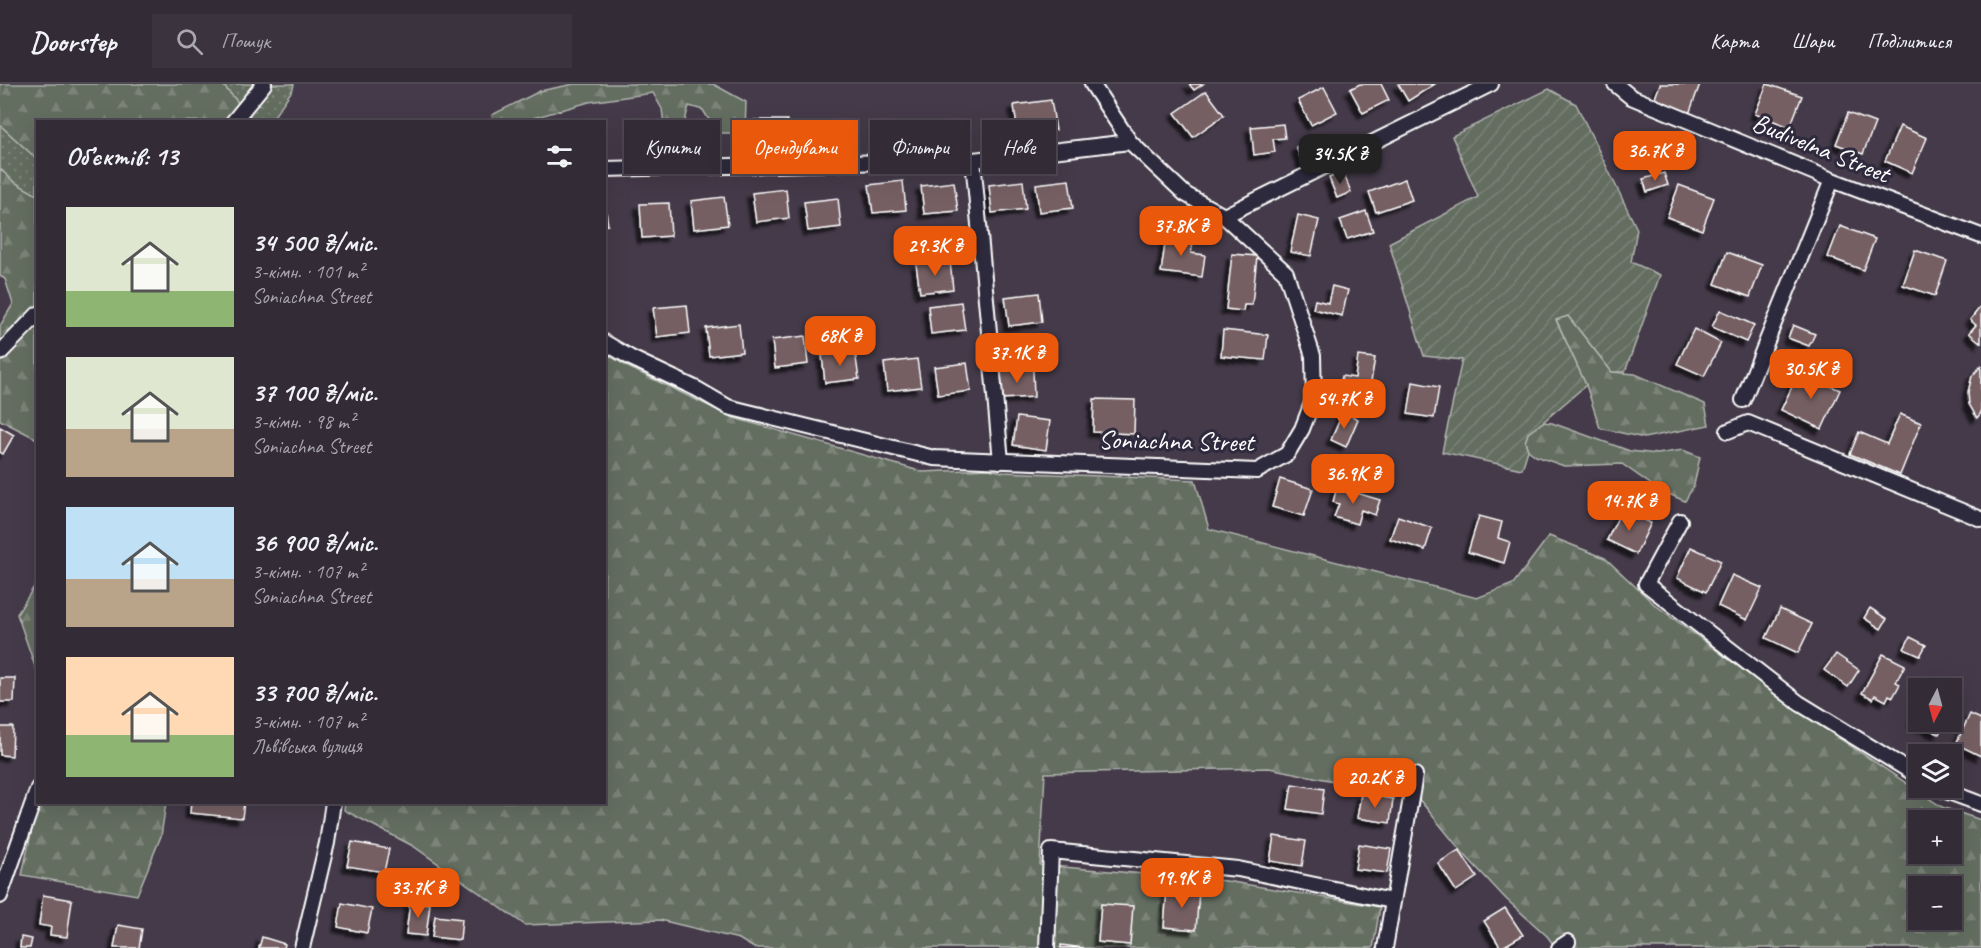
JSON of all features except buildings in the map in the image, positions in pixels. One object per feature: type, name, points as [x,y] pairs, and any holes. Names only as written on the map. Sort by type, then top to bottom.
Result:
[{"type":"street","points":[[235,120],[264,84]]},
{"type":"street","name":"Soniachna Street","points":[[606,343],[728,407],[933,458],[1257,471],[1287,454],[1302,429],[1314,398],[1313,356],[1286,273],[1224,216],[1185,194],[1131,142],[1092,84]]},
{"type":"street","points":[[1224,216],[1491,84]]},
{"type":"street","name":"Budivelna Street","points":[[1615,84],[1634,90],[1832,180],[1981,236]]},
{"type":"street","points":[[606,169],[973,160],[1131,142]]},
{"type":"street","points":[[973,160],[1001,461]]},
{"type":"street","points":[[1743,400],[1832,180]]},
{"type":"street","points":[[0,353],[36,316]]},
{"type":"street","points":[[1728,431],[1748,423],[1981,519]]},
{"type":"street","points":[[1680,521],[1646,584],[1799,703],[1908,770]]},
{"type":"street","points":[[1385,948],[1415,775]]},
{"type":"street","points":[[0,896],[36,794]]},
{"type":"street","points":[[1962,797],[1981,804]]},
{"type":"street","points":[[302,948],[327,843],[333,804]]},
{"type":"street","points":[[1047,948],[1051,851],[1238,869],[1392,901]]},
{"type":"green space","points":[[0,84],[222,84],[253,120],[36,120],[36,158],[0,125]]},
{"type":"green space","points":[[222,84],[294,84],[293,89],[271,120],[253,120]]},
{"type":"green space","points":[[574,84],[713,84],[746,102],[745,120],[732,120],[732,133],[720,133],[720,120],[709,120],[703,110],[689,106],[685,120],[663,120],[662,109],[653,93],[589,102],[526,120],[493,120],[492,115],[540,91]]},
{"type":"green space","points":[[1549,89],[1576,104],[1637,229],[1631,262],[1660,275],[1625,372],[1612,372],[1568,316],[1556,320],[1586,385],[1528,433],[1525,442],[1528,450],[1522,469],[1442,452],[1462,360],[1424,356],[1389,243],[1478,197],[1452,136]]},
{"type":"green space","points":[[0,125],[36,158],[36,194],[14,182],[0,169]]},
{"type":"green space","points":[[0,169],[14,182],[36,194],[36,438],[0,420],[0,326],[13,304],[5,279],[0,276]]},
{"type":"green space","points":[[1568,316],[1612,372],[1635,374],[1705,404],[1709,425],[1644,438],[1600,428],[1586,385],[1556,319]]},
{"type":"green space","points":[[606,354],[630,368],[734,418],[923,472],[989,469],[1003,472],[1195,480],[1209,529],[1477,598],[1513,584],[1549,536],[1605,558],[1654,604],[1797,710],[1908,784],[1908,798],[1929,798],[1951,810],[1908,810],[1908,864],[1962,864],[1962,814],[1981,820],[1981,948],[1556,948],[1547,936],[1506,899],[1462,852],[1418,798],[1269,768],[1045,773],[1040,865],[1226,881],[1380,907],[1373,948],[754,948],[739,939],[660,920],[525,925],[413,846],[344,810],[345,804],[606,804]]},
{"type":"green space","points":[[1543,422],[1552,423],[1630,451],[1657,454],[1683,450],[1700,457],[1694,485],[1685,501],[1659,490],[1622,464],[1564,466],[1536,456],[1528,450],[1525,442],[1528,433]]},
{"type":"green space","points":[[36,584],[36,669],[17,614]]},
{"type":"green space","points":[[43,804],[166,804],[161,836],[137,895],[22,875],[35,815]]}]
